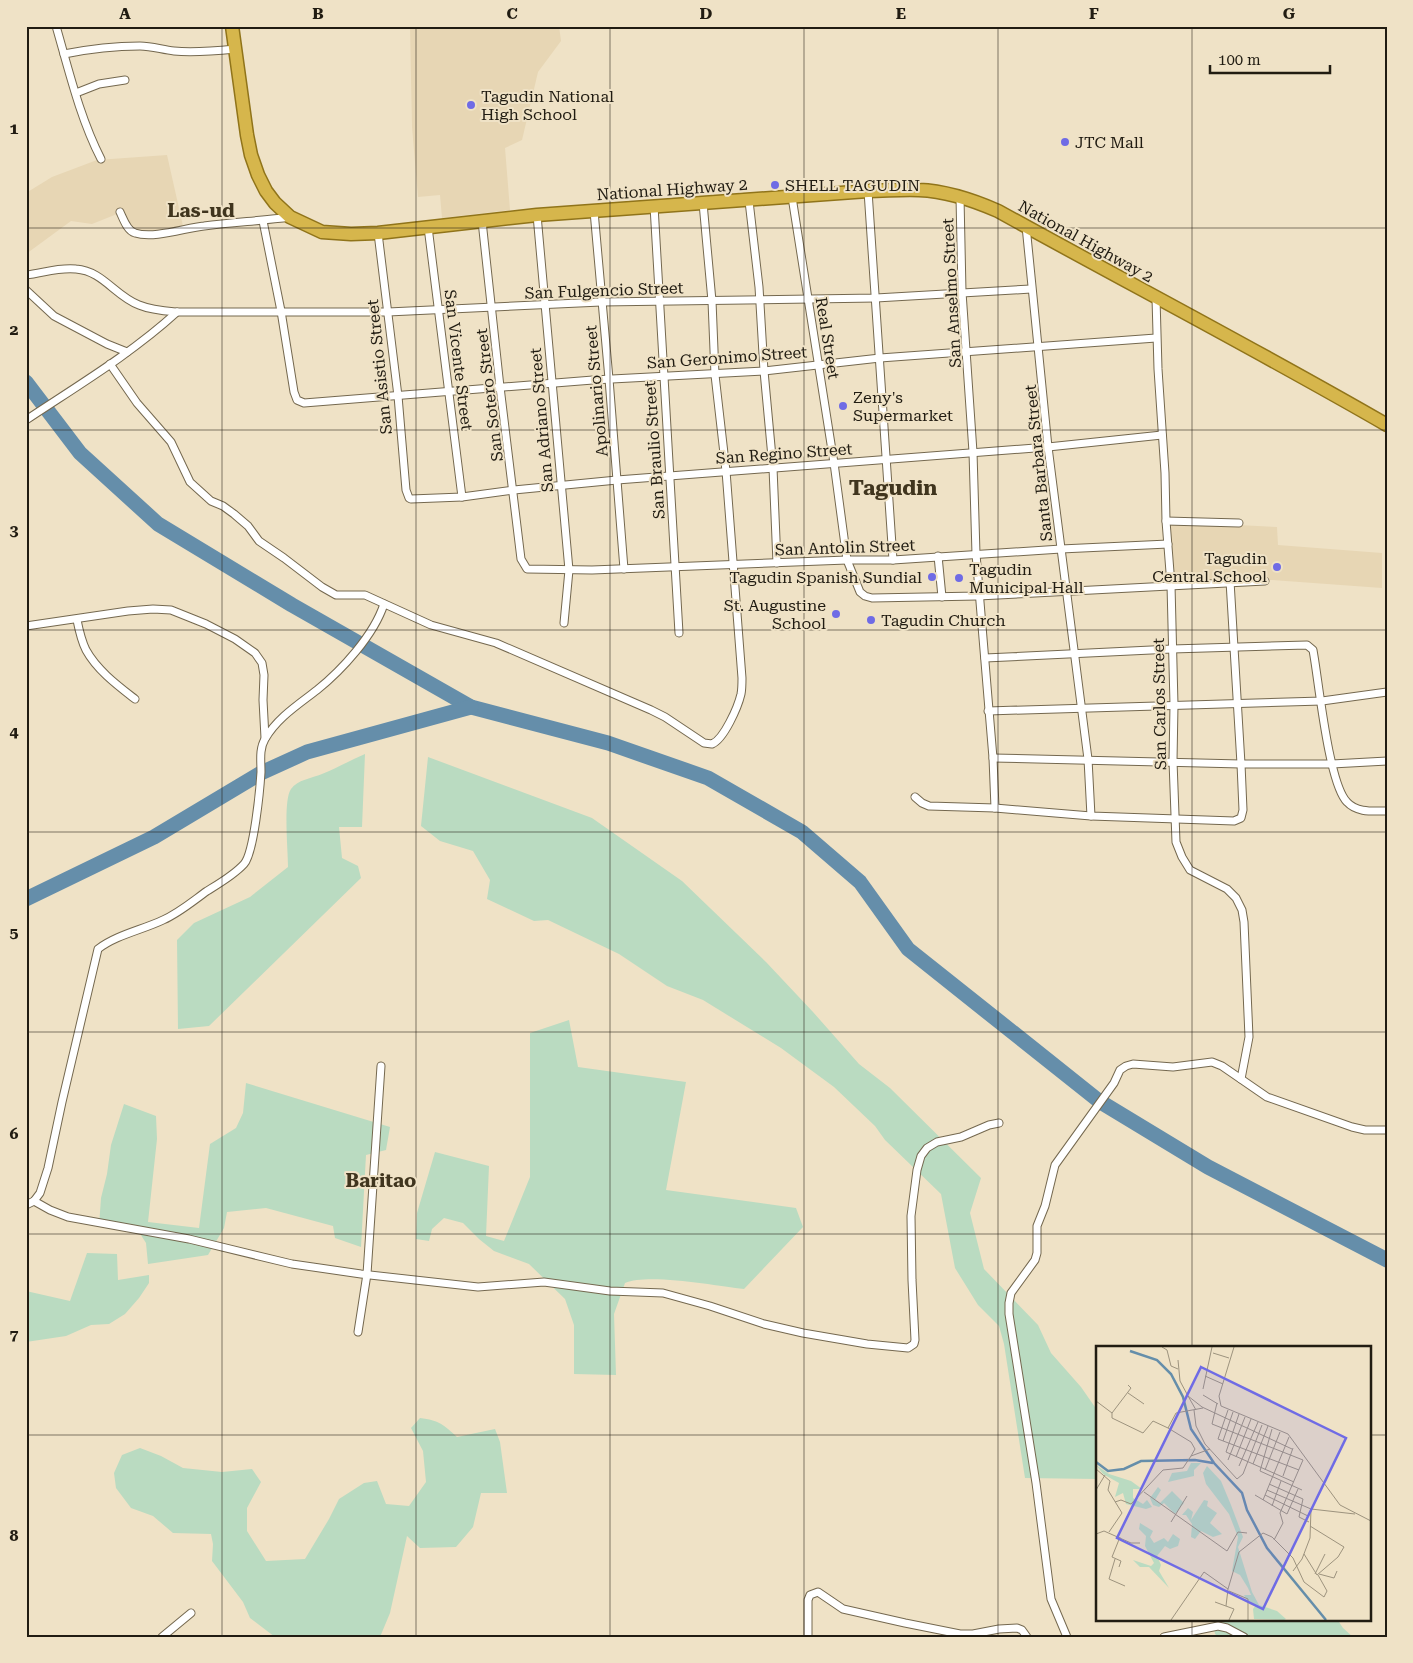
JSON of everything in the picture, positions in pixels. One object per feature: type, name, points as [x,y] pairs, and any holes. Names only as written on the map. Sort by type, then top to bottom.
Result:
[{"type":"highway","name":"National Highway 2","points":[[232,26],[251,155],[266,190],[275,203],[290,217],[322,232],[350,234],[378,232],[537,215],[868,191],[919,190],[940,192],[998,211],[1302,376],[1387,425]]},
{"type":"street","points":[[56,26],[76,93],[94,146],[101,159]]},
{"type":"street","points":[[64,54],[131,46],[175,51],[236,49]]},
{"type":"street","points":[[76,93],[99,84],[125,80]]},
{"type":"street","points":[[868,191],[893,560]]},
{"type":"street","name":"Real Street","points":[[792,197],[834,464],[847,560],[856,585],[860,592],[872,598],[942,597]]},
{"type":"street","name":"San Anselmo Street","points":[[960,197],[962,292],[973,452],[978,596],[993,758],[995,808]]},
{"type":"street","points":[[749,201],[760,299],[764,371],[773,468],[777,563]]},
{"type":"street","points":[[107,365],[136,403],[171,442],[190,482],[210,501],[234,514],[248,526],[259,542],[301,570],[322,587],[336,595],[366,595],[431,625],[476,636],[511,649],[651,710],[708,744],[719,739],[735,712],[741,693],[742,678],[726,471],[715,375],[712,301],[703,203]]},
{"type":"street","name":"San Braulio Street","points":[[654,206],[679,633]]},
{"type":"street","name":"Apolinario Street","points":[[594,211],[601,302],[610,379],[624,569]]},
{"type":"street","points":[[120,212],[131,231],[136,234],[148,235],[205,226],[290,217]]},
{"type":"street","name":"San Adriano Street","points":[[537,215],[569,570],[564,623]]},
{"type":"street","points":[[263,221],[281,311]]},
{"type":"street","name":"San Sotero Street","points":[[482,221],[493,307],[500,387],[521,559],[524,566]]},
{"type":"street","name":"Santa Barbara Street","points":[[1026,226],[1048,447],[1088,759],[1091,816]]},
{"type":"street","name":"San Vicente Street","points":[[428,227],[462,497]]},
{"type":"street","name":"San Asistio Street","points":[[378,232],[398,396],[406,490],[409,498]]},
{"type":"street","name":"San Fulgencio Street","points":[[26,275],[54,269],[78,269],[91,272],[107,281],[120,294],[139,306],[177,312],[388,312],[601,302],[876,298],[1031,289]]},
{"type":"street","points":[[26,290],[54,316],[107,344],[127,352]]},
{"type":"street","name":"San Carlos Street","points":[[1156,298],[1156,338],[1171,585],[1176,842],[1185,864],[1196,874],[1227,889],[1236,898],[1242,910],[1248,1037],[1241,1079]]},
{"type":"street","name":"San Geronimo Street","points":[[281,311],[294,392],[297,400],[300,402],[610,379],[715,375],[880,358],[1156,338]]},
{"type":"street","points":[[26,420],[127,352],[177,312]]},
{"type":"street","name":"San Regino Street","points":[[409,498],[462,497],[561,485],[1048,447],[1162,434]]},
{"type":"street","points":[[1166,521],[1239,523]]},
{"type":"street","name":"San Antolin Street","points":[[524,566],[530,570],[569,570],[893,560],[1061,548],[1168,544]]},
{"type":"street","points":[[938,556],[942,597],[1067,592],[1230,581],[1265,581]]},
{"type":"street","points":[[915,797],[929,806],[995,808],[1091,816],[1175,820],[1234,821],[1241,818],[1243,810],[1241,764],[1230,581]]},
{"type":"street","points":[[26,1205],[34,1201],[40,1194],[48,1168],[98,949],[112,941],[164,920],[246,863],[253,836],[261,773],[261,748],[265,738],[279,720],[319,688],[346,662],[376,624],[384,604]]},
{"type":"street","points":[[26,626],[153,609],[171,610],[206,624],[236,639],[255,652],[262,663],[264,675],[265,738]]},
{"type":"street","points":[[77,620],[83,644],[91,659],[110,680],[135,699]]},
{"type":"street","points":[[984,658],[1302,644],[1310,647],[1314,656],[1332,764],[1340,791],[1346,801],[1354,808],[1387,811]]},
{"type":"street","points":[[988,711],[1322,701],[1387,692]]},
{"type":"street","points":[[993,758],[1241,764],[1332,764],[1387,761]]},
{"type":"street","points":[[1067,1637],[1051,1598],[1036,1482],[1008,1303],[1011,1293],[1034,1260],[1037,1226],[1045,1206],[1055,1164],[1114,1084],[1120,1070],[1133,1064],[1173,1067],[1212,1062],[1267,1097],[1365,1130],[1387,1130]]},
{"type":"street","points":[[358,1332],[367,1274],[381,1066]]},
{"type":"street","points":[[34,1201],[68,1217],[189,1239],[292,1264],[478,1287],[544,1282],[610,1291],[663,1294],[803,1334],[908,1348],[914,1344],[915,1340],[911,1216],[917,1170],[921,1156],[927,1148],[937,1142],[961,1137],[989,1125],[999,1123]]},
{"type":"street","points":[[808,1637],[808,1600],[810,1595],[818,1592],[843,1609],[871,1616],[960,1634],[1017,1628],[1022,1630],[1028,1637]]},
{"type":"street","points":[[162,1637],[190,1613]]},
{"type":"street","points":[[1164,1637],[1218,1626],[1227,1628],[1244,1637]]},
{"type":"shaded area","name":"Tagudin National High School","points":[[410,26],[559,26],[561,41],[538,72],[522,140],[505,148],[510,210],[442,218],[440,195],[418,197],[412,127]]},
{"type":"shaded area","points":[[167,155],[183,226],[158,232],[132,231],[122,212],[92,224],[71,221],[26,254],[26,193],[52,177],[97,160]]},
{"type":"shaded area","name":"Tagudin Central School","points":[[1199,523],[1277,527],[1278,545],[1382,553],[1382,588],[1272,580],[1173,581],[1170,525]]},
{"type":"green space","points":[[365,754],[362,827],[339,827],[342,858],[358,866],[361,878],[209,1026],[178,1029],[177,940],[194,923],[250,897],[288,867],[287,803],[291,789],[294,786],[301,781],[328,772]]},
{"type":"green space","points":[[428,757],[592,818],[682,881],[766,962],[859,1064],[890,1088],[981,1178],[970,1213],[984,1269],[1038,1325],[1051,1353],[1081,1387],[1096,1409],[1096,1479],[1025,1478],[1004,1344],[999,1326],[978,1305],[955,1268],[941,1194],[885,1140],[875,1126],[834,1087],[781,1048],[703,1000],[667,986],[619,954],[548,920],[534,921],[487,899],[490,880],[473,851],[440,841],[421,826]]},
{"type":"green space","points":[[569,1020],[578,1067],[686,1082],[666,1190],[796,1208],[803,1227],[744,1289],[650,1279],[625,1283],[614,1314],[616,1375],[574,1374],[574,1325],[565,1299],[529,1264],[494,1251],[463,1223],[444,1218],[432,1229],[429,1241],[416,1239],[417,1213],[435,1152],[489,1166],[486,1236],[504,1241],[530,1177],[530,1033]]},
{"type":"green space","points":[[246,1083],[390,1127],[386,1150],[366,1155],[361,1247],[335,1238],[333,1226],[266,1208],[227,1212],[224,1228],[208,1255],[148,1264],[146,1243],[139,1232],[99,1226],[101,1198],[111,1145],[124,1104],[156,1116],[157,1139],[148,1222],[199,1228],[210,1144],[236,1128],[243,1113]]},
{"type":"green space","points":[[87,1253],[117,1254],[118,1280],[149,1275],[149,1283],[125,1314],[109,1324],[91,1325],[66,1336],[26,1342],[26,1291],[70,1301]]},
{"type":"green space","points":[[420,1418],[441,1424],[457,1437],[495,1429],[500,1442],[507,1493],[481,1493],[473,1527],[456,1547],[420,1548],[407,1536],[390,1613],[380,1637],[275,1637],[250,1618],[243,1602],[212,1561],[213,1544],[211,1534],[173,1533],[153,1516],[131,1508],[116,1488],[114,1473],[122,1455],[140,1448],[161,1456],[183,1468],[222,1472],[252,1469],[261,1482],[247,1508],[247,1531],[266,1561],[305,1559],[339,1499],[364,1483],[377,1481],[386,1504],[409,1506],[426,1482],[423,1451],[411,1428]]},
{"type":"green space","points":[[1338,1620],[1353,1637],[1219,1637],[1215,1634],[1213,1621]]},
{"type":"waterway","points":[[26,382],[80,453],[158,524],[292,605],[471,707],[608,743],[708,778],[802,832],[860,882],[908,949],[1099,1101],[1208,1167],[1387,1260]]},
{"type":"waterway","points":[[26,899],[154,837],[261,773],[307,752],[471,707]]},
{"type":"place","name":"Tagudin National High School","points":[[471,105]]},
{"type":"place","name":"JTC Mall","points":[[1065,142]]},
{"type":"place","name":"SHELL TAGUDIN","points":[[775,185]]},
{"type":"place","name":"Zeny's Supermarket","points":[[843,406]]},
{"type":"place","name":"Tagudin Central School","points":[[1277,567]]},
{"type":"place","name":"Tagudin Spanish Sundial","points":[[932,577]]},
{"type":"place","name":"Tagudin Municipal Hall","points":[[959,578]]},
{"type":"place","name":"St. Augustine School","points":[[836,614]]},
{"type":"place","name":"Tagudin Church","points":[[871,620]]},
{"type":"district","name":"Las-ud","points":[[201,210]]},
{"type":"district","name":"Tagudin","points":[[893,488]]},
{"type":"district","name":"Baritao","points":[[381,1180]]}]
